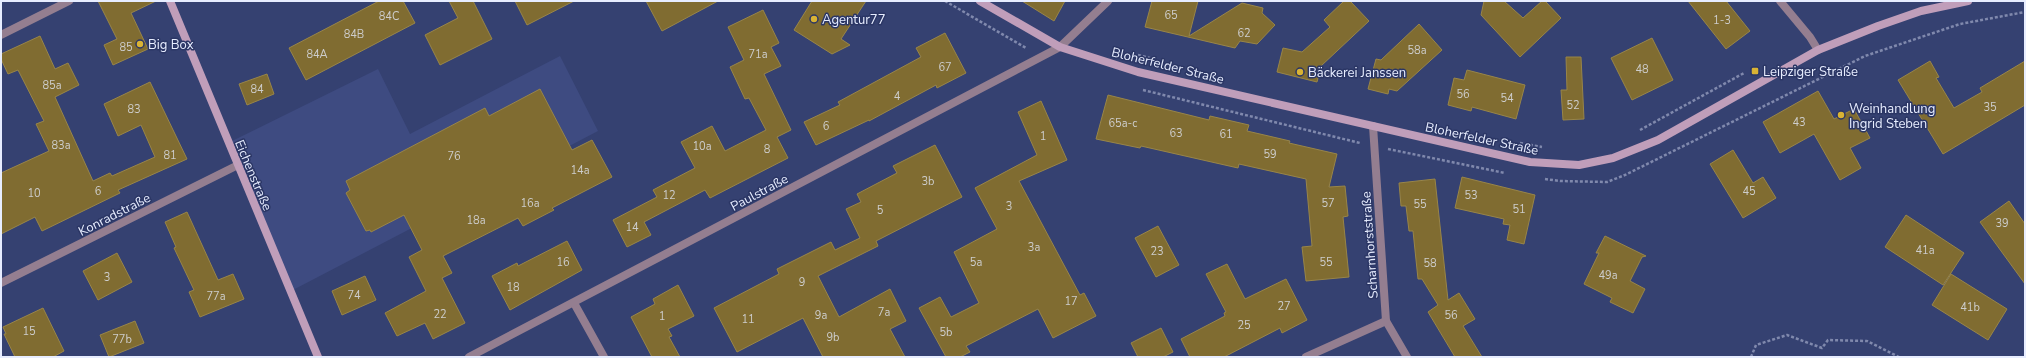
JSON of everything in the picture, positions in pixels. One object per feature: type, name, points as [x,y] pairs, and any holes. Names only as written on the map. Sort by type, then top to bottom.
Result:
[{"type":"street","points":[[1,35],[69,1]]},
{"type":"street","name":"Eichenstraße","points":[[170,1],[318,357]]},
{"type":"street","name":"Bloherfelder Straße","points":[[980,1],[1060,47],[1138,72],[1530,162],[1579,165],[1613,158],[1658,140],[1818,50],[1921,11],[1968,1]]},
{"type":"street","name":"Paulstraße","points":[[469,357],[1060,47],[1108,1]]},
{"type":"street","points":[[1780,1],[1810,37],[1818,50]]},
{"type":"street","name":"Scharnhorststraße","points":[[1373,126],[1386,321],[1408,357]]},
{"type":"street","name":"Konradstraße","points":[[1,283],[238,165]]},
{"type":"street","points":[[574,303],[604,357]]},
{"type":"street","points":[[1306,357],[1386,321]]},
{"type":"path","points":[[945,1],[1042,57]]},
{"type":"path","points":[[1537,178],[1560,181],[1607,182],[1625,175],[1865,56],[1960,24],[2025,12]]},
{"type":"path","points":[[1137,55],[1152,59]]},
{"type":"path","points":[[1637,132],[1749,70]]},
{"type":"path","points":[[1140,89],[1374,147],[1507,173]]},
{"type":"path","points":[[1516,142],[1545,147]]},
{"type":"path","points":[[1751,357],[1756,346],[1787,335],[1822,348],[1828,340],[1866,341],[1899,357]]},
{"type":"shaded area","points":[[560,56],[598,131],[291,291],[228,143],[378,69],[410,134]]},
{"type":"building","points":[[98,1],[156,1],[131,13],[148,49],[113,65],[104,45],[117,39]]},
{"type":"building","points":[[379,1],[403,1],[415,23],[306,80],[289,48]]},
{"type":"building","points":[[449,1],[473,1],[492,39],[440,65],[425,35],[458,18]]},
{"type":"building","points":[[515,1],[574,1],[527,25]]},
{"type":"building","points":[[646,1],[718,1],[662,31]]},
{"type":"building","points":[[812,1],[866,1],[841,39],[850,45],[832,54],[794,30]]},
{"type":"building","points":[[1022,1],[1065,1],[1054,21]]},
{"type":"building","points":[[1152,1],[1198,1],[1189,36],[1242,3],[1263,8],[1262,13],[1275,25],[1257,44],[1240,41],[1235,48],[1145,27]]},
{"type":"building","points":[[1344,1],[1350,1],[1369,21],[1321,66],[1317,82],[1277,72],[1283,48],[1302,52],[1330,27],[1324,20]]},
{"type":"building","points":[[1484,1],[1504,1],[1523,18],[1542,1],[1545,1],[1561,18],[1520,57],[1481,15]]},
{"type":"building","points":[[1688,1],[1726,1],[1750,31],[1726,49]]},
{"type":"building","points":[[763,10],[779,43],[771,47],[781,66],[764,74],[791,130],[777,137],[788,158],[710,198],[705,190],[644,222],[651,235],[627,247],[613,220],[657,197],[653,190],[695,168],[681,142],[712,126],[725,151],[766,130],[749,98],[745,99],[730,67],[744,60],[728,27]]},
{"type":"building","points":[[1419,24],[1442,50],[1397,91],[1389,89],[1388,94],[1368,89],[1376,59],[1381,60]]},
{"type":"building","points":[[945,33],[966,73],[937,88],[936,85],[869,121],[816,145],[804,122],[840,105],[838,102],[921,57],[916,48]]},
{"type":"building","points":[[40,36],[55,69],[68,63],[79,85],[55,97],[93,181],[110,173],[112,176],[155,157],[141,125],[118,136],[104,104],[150,82],[187,159],[118,190],[120,193],[42,231],[35,217],[1,234],[1,173],[49,151],[36,124],[44,121],[18,70],[8,74],[1,59],[1,54]]},
{"type":"building","points":[[1652,38],[1673,80],[1632,100],[1611,58]]},
{"type":"building","points":[[1566,57],[1581,57],[1584,119],[1563,120],[1561,90],[1567,90]]},
{"type":"building","points":[[1930,61],[1939,77],[1936,78],[1954,108],[1982,92],[1980,88],[2025,61],[2025,105],[1943,154],[1898,80]]},
{"type":"building","points":[[1467,70],[1525,85],[1516,119],[1472,107],[1471,111],[1448,105],[1454,78],[1464,80]]},
{"type":"building","points":[[267,74],[274,94],[247,105],[239,84]]},
{"type":"building","points":[[540,89],[572,150],[592,140],[612,177],[552,208],[554,210],[523,226],[518,218],[443,256],[452,273],[442,278],[465,323],[433,339],[425,323],[397,336],[385,313],[426,291],[409,257],[422,250],[404,215],[371,232],[370,230],[366,231],[346,193],[350,190],[346,181],[485,108],[489,116]]},
{"type":"building","points":[[1818,91],[1834,119],[1854,109],[1870,138],[1850,148],[1861,168],[1840,180],[1814,134],[1780,153],[1763,122]]},
{"type":"building","points":[[1108,95],[1209,120],[1210,116],[1249,125],[1247,131],[1290,141],[1289,143],[1337,154],[1329,187],[1345,186],[1348,216],[1343,217],[1349,277],[1306,281],[1302,247],[1312,246],[1306,179],[1239,164],[1238,168],[1141,146],[1140,148],[1096,139]]},
{"type":"building","points":[[1041,101],[1067,160],[1019,181],[1080,295],[1084,293],[1096,316],[1053,338],[1038,309],[966,346],[970,352],[960,357],[946,357],[919,308],[940,297],[951,317],[979,303],[954,252],[997,229],[975,188],[1037,155],[1018,112]]},
{"type":"building","points":[[935,145],[962,197],[876,241],[878,246],[818,276],[839,317],[890,289],[906,321],[890,329],[905,357],[823,357],[803,318],[737,352],[714,308],[779,274],[777,269],[831,242],[835,250],[860,238],[846,209],[861,202],[857,194],[897,173],[893,166]]},
{"type":"building","points":[[1733,150],[1753,183],[1763,177],[1776,198],[1743,218],[1710,164]]},
{"type":"building","points":[[1462,177],[1535,195],[1524,244],[1507,240],[1510,225],[1503,224],[1504,219],[1455,208]]},
{"type":"building","points":[[1435,179],[1448,300],[1459,293],[1475,319],[1463,326],[1482,357],[1455,357],[1428,312],[1438,305],[1422,279],[1418,279],[1413,231],[1409,231],[1406,206],[1401,206],[1399,183]]},
{"type":"building","points":[[2009,201],[2025,224],[2025,284],[1980,222]]},
{"type":"building","points":[[187,212],[218,280],[233,274],[244,299],[200,317],[189,292],[194,290],[174,248],[176,247],[165,222]]},
{"type":"building","points":[[1906,215],[1964,253],[1943,285],[1885,247]]},
{"type":"building","points":[[1158,226],[1179,265],[1156,277],[1135,238]]},
{"type":"building","points":[[1605,236],[1646,256],[1642,257],[1630,281],[1645,289],[1633,313],[1610,302],[1612,298],[1584,284],[1599,253],[1596,253]]},
{"type":"building","points":[[567,241],[582,270],[510,310],[492,276],[517,263],[518,266]]},
{"type":"building","points":[[117,253],[132,282],[98,300],[83,271]]},
{"type":"building","points":[[1227,264],[1245,299],[1286,279],[1307,320],[1282,333],[1280,328],[1224,357],[1190,357],[1181,339],[1225,316],[1224,313],[1226,312],[1206,274]]},
{"type":"building","points":[[1951,274],[2007,309],[1988,340],[1932,305]]},
{"type":"building","points":[[365,276],[376,300],[342,315],[332,291]]},
{"type":"building","points":[[678,285],[694,316],[668,329],[672,336],[669,337],[680,357],[652,357],[631,317],[655,304],[653,299]]},
{"type":"building","points":[[43,308],[64,351],[53,357],[15,357],[4,334],[6,334],[3,327]]},
{"type":"building","points":[[135,321],[144,343],[109,357],[100,335]]},
{"type":"building","points":[[1161,328],[1173,352],[1163,357],[1138,357],[1131,343]]},
{"type":"place","name":"Agentur77","points":[[814,19]]},
{"type":"place","name":"Big Box","points":[[140,44]]},
{"type":"place","name":"Leipziger Straße","points":[[1755,71]]},
{"type":"place","name":"Bäckerei Janssen","points":[[1300,72]]},
{"type":"place","name":"Weinhandlung Ingrid Steben","points":[[1841,115]]}]
